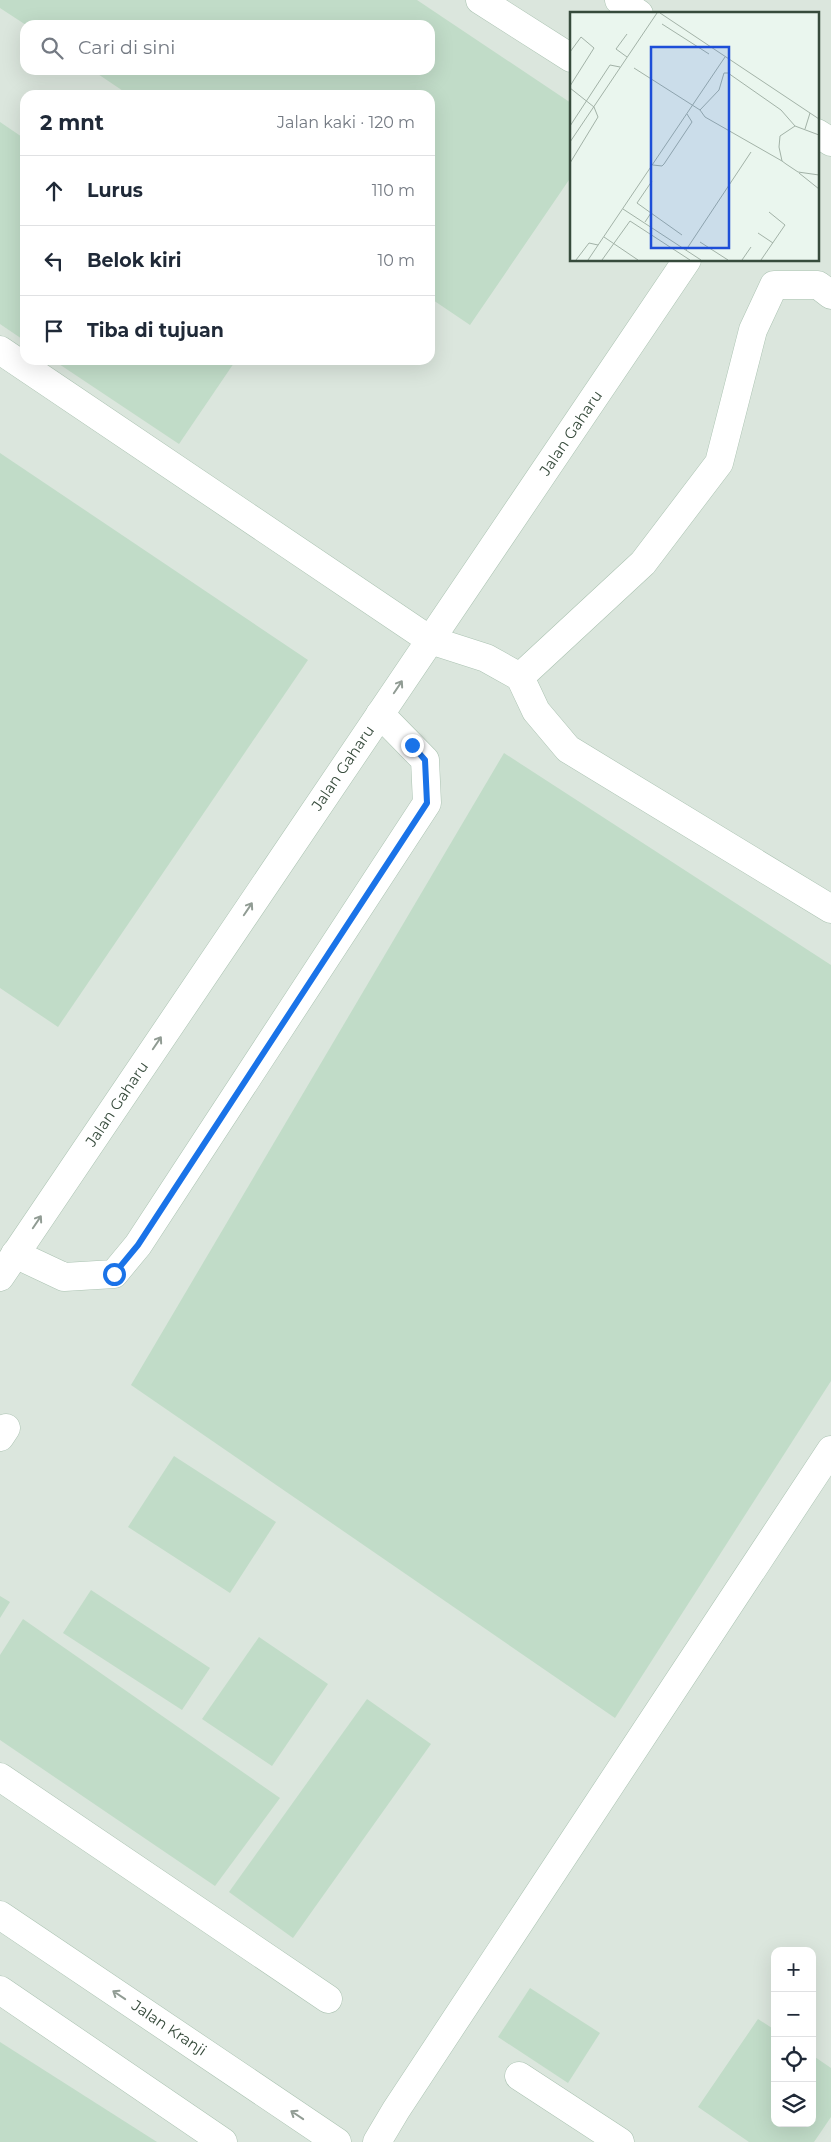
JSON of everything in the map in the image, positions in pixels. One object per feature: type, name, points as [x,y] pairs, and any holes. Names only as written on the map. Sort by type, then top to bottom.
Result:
[{"type":"street","points":[[480,0],[570,57]]},
{"type":"street","points":[[619,0],[637,12]]},
{"type":"street","points":[[818,133],[831,142]]},
{"type":"street","name":"Jalan Gaharu","points":[[0,1276],[686,261]]},
{"type":"street","points":[[520,677],[643,562],[719,463],[753,330],[774,285],[818,285],[831,295]]},
{"type":"street","points":[[0,350],[20,363]]},
{"type":"street","points":[[22,365],[430,640],[486,658],[520,677],[536,711],[568,749],[831,909]]},
{"type":"street","points":[[16,1254],[64,1276],[114,1274],[138,1245],[427,803],[425,760],[380,714]]},
{"type":"street","points":[[377,2142],[396,2110],[831,1450]]},
{"type":"street","points":[[0,1777],[328,1999]]},
{"type":"street","name":"Jalan Kranji","points":[[0,1915],[337,2142]]},
{"type":"street","points":[[0,1990],[223,2142]]},
{"type":"street","points":[[519,2076],[620,2142]]},
{"type":"shaded area","points":[[0,0],[831,0],[831,2142],[0,2142]]},
{"type":"building","points":[[0,0],[417,0],[570,102],[570,178],[470,325],[435,301],[435,90],[122,90],[99,75],[435,75],[435,20],[20,21],[0,8]]},
{"type":"building","points":[[0,122],[20,136],[20,338],[0,324]]},
{"type":"building","points":[[60,365],[233,365],[179,444]]},
{"type":"building","points":[[0,453],[308,660],[58,1027],[0,988]]},
{"type":"building","points":[[504,753],[831,965],[831,1381],[615,1718],[131,1385]]},
{"type":"building","points":[[174,1456],[276,1522],[230,1593],[128,1527]]},
{"type":"building","points":[[91,1590],[210,1668],[182,1710],[63,1633]]},
{"type":"building","points":[[0,1596],[10,1602],[0,1618]]},
{"type":"building","points":[[23,1619],[280,1798],[215,1886],[0,1740],[0,1655]]},
{"type":"building","points":[[259,1637],[328,1684],[272,1766],[202,1719]]},
{"type":"building","points":[[367,1699],[431,1744],[293,1938],[229,1892]]},
{"type":"building","points":[[530,1988],[600,2033],[568,2083],[498,2037]]},
{"type":"building","points":[[758,2019],[771,2027],[771,2127],[816,2127],[816,2058],[831,2068],[831,2117],[814,2142],[749,2142],[698,2107]]},
{"type":"building","points":[[0,2042],[157,2142],[0,2142]]},
{"type":"route","points":[[114,1274],[138,1245],[427,803],[425,760],[412,745]]}]
